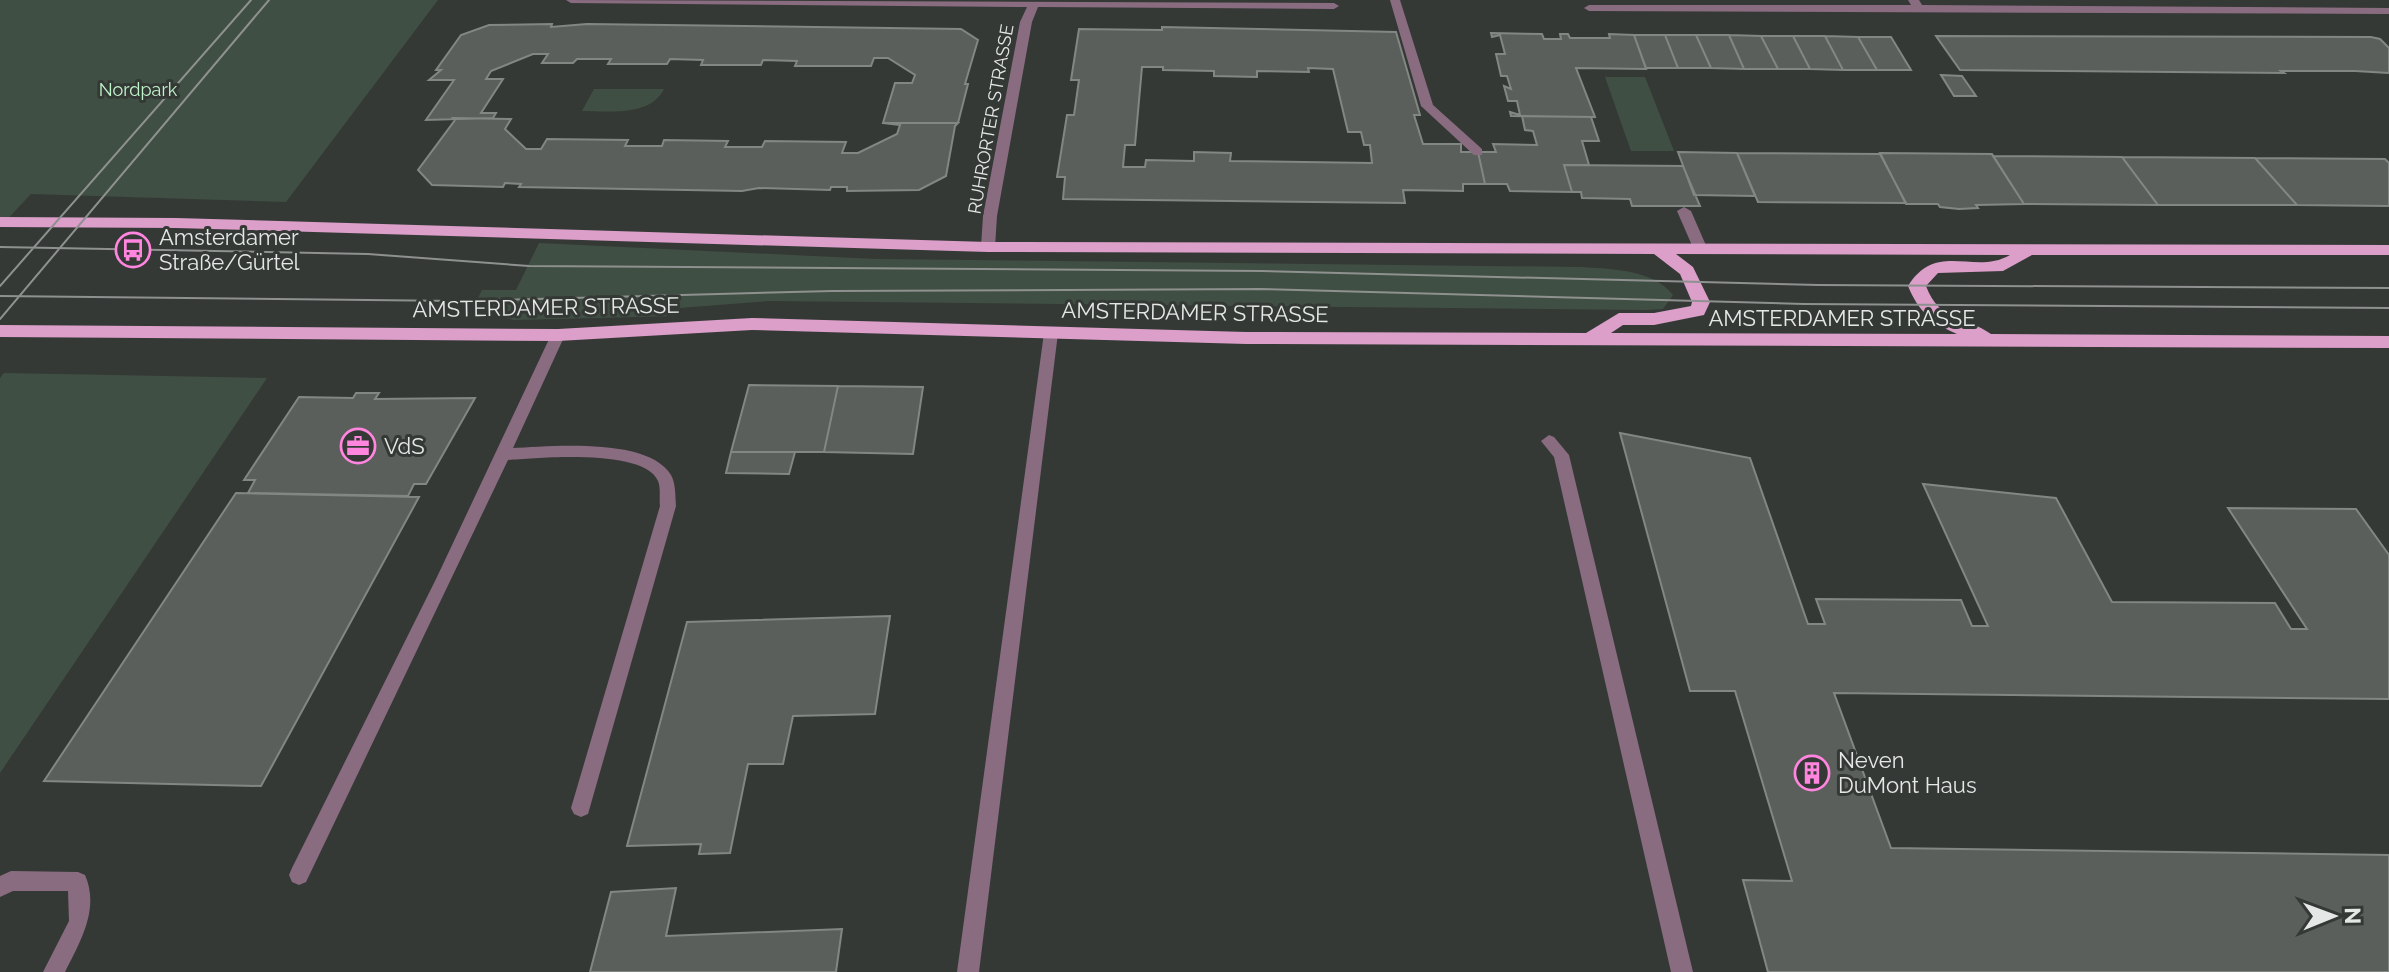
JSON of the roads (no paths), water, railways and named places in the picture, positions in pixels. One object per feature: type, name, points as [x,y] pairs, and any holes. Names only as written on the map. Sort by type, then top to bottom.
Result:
[{"type":"main road","points":[[0,222],[176,223],[988,247],[2389,250]]},
{"type":"main road","points":[[1590,339],[1619,319],[1654,319],[1698,311],[1701,302],[1687,271],[1659,249]]},
{"type":"main road","points":[[2005,343],[1966,332],[1943,320],[1927,306],[1917,286],[1927,270],[2003,265],[2028,251]]},
{"type":"main road","name":"AMSTERDAMER STRASSE","points":[[0,331],[558,335],[752,324],[1246,338],[2389,342]]},
{"type":"street","points":[[571,0],[1334,6]]},
{"type":"street","points":[[1395,0],[1427,106],[1478,152]]},
{"type":"street","name":"RUHRORTER STRASSE","points":[[988,247],[990,216],[1026,22],[1036,2]]},
{"type":"street","points":[[1589,8],[1916,4],[2389,11]]},
{"type":"street","points":[[1684,211],[1701,250]]},
{"type":"street","points":[[968,972],[1051,333]]},
{"type":"street","points":[[299,875],[558,335]]},
{"type":"street","points":[[1549,441],[1561,455],[1682,972]]},
{"type":"street","points":[[503,454],[617,455],[650,462],[665,477],[668,506],[581,808]]},
{"type":"street","points":[[0,887],[11,881],[78,882],[79,922],[54,972]]},
{"type":"tram line","points":[[34,248],[251,0]]},
{"type":"tram line","points":[[60,248],[269,0]]},
{"type":"tram line","points":[[0,247],[34,248]]},
{"type":"tram line","points":[[0,286],[34,248]]},
{"type":"tram line","points":[[34,248],[60,248]]},
{"type":"tram line","points":[[19,296],[60,248]]},
{"type":"tram line","points":[[60,248],[368,254],[529,266],[1261,271],[1818,285],[2389,288]]},
{"type":"tram line","points":[[19,296],[458,301],[832,291],[1260,289],[1804,304],[2389,308]]},
{"type":"tram line","points":[[0,296],[19,296]]},
{"type":"tram line","points":[[0,319],[19,296]]},
{"type":"place","name":"Amsterdamer Straße/Gürtel","points":[[133,250]]},
{"type":"place","name":"VdS","points":[[358,446]]},
{"type":"place","name":"Neven DuMont Haus","points":[[1812,773]]},
{"type":"park label","name":"Nordpark","points":[[138,90]]}]
